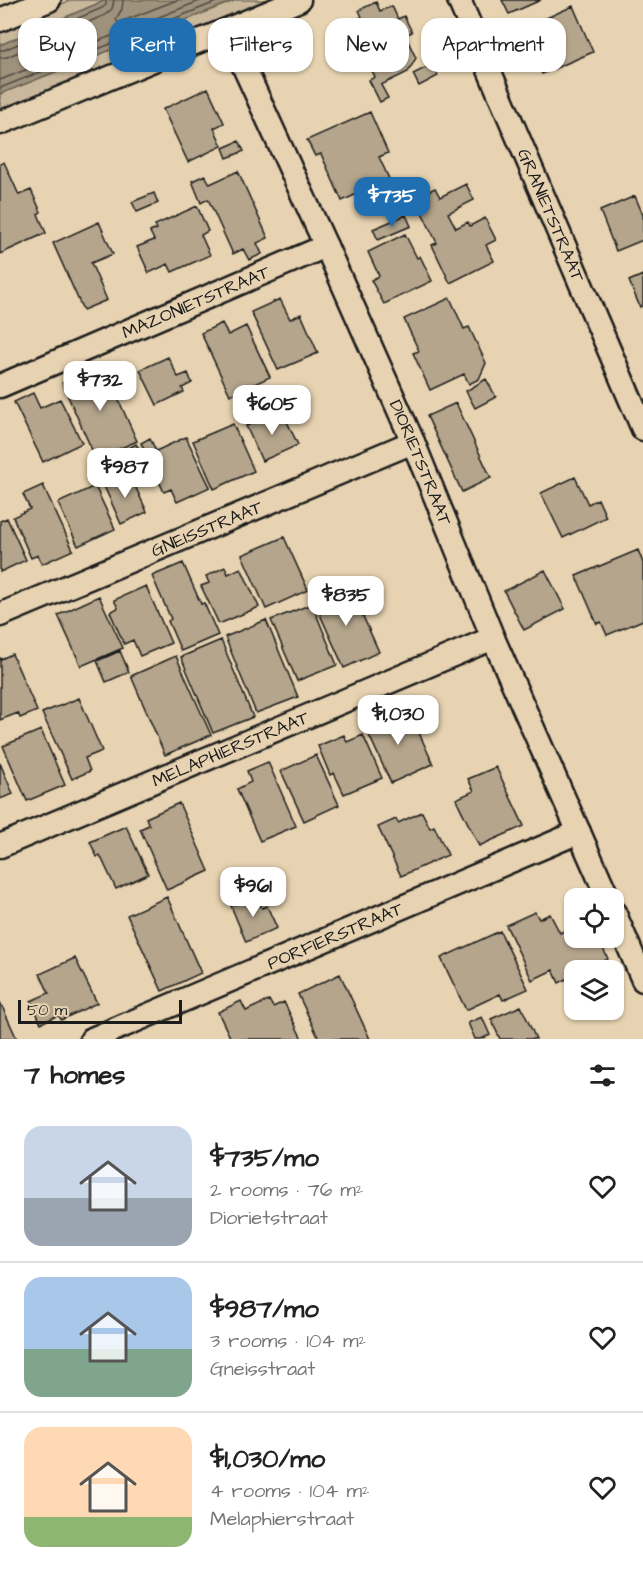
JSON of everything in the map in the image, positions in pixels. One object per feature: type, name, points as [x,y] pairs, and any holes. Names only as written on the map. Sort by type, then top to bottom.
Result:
[{"type":"street","points":[[0,20],[49,0]]},
{"type":"street","points":[[255,18],[298,0]]},
{"type":"street","name":"GRANIETSTRAAT","points":[[459,0],[643,429]]},
{"type":"street","points":[[0,123],[208,38]]},
{"type":"street","name":"DIORIETSTRAAT","points":[[246,72],[412,442],[493,638],[604,888]]},
{"type":"street","name":"MAZONIETSTRAAT","points":[[0,386],[326,246]]},
{"type":"street","name":"GNEISSTRAAT","points":[[0,615],[412,442]]},
{"type":"street","name":"MELAPHIERSTRAAT","points":[[0,846],[493,638]]},
{"type":"street","name":"PORFIERSTRAAT","points":[[92,1039],[579,832]]},
{"type":"street","points":[[624,935],[643,980]]},
{"type":"shaded area","points":[[71,0],[106,0],[64,18],[27,18]]},
{"type":"shaded area","points":[[236,0],[273,0],[229,18],[208,18],[208,27],[196,32],[196,18],[191,18]]},
{"type":"shaded area","points":[[18,22],[18,37],[0,45],[0,29]]},
{"type":"shaded area","points":[[109,51],[109,67],[0,112],[0,94],[55,72],[97,72],[97,55]]},
{"type":"water","points":[[106,0],[236,0],[191,18],[109,18],[109,51],[97,55],[97,18],[64,18]]},
{"type":"water","points":[[18,37],[18,72],[55,72],[0,94],[0,45]]},
{"type":"building","points":[[502,0],[541,0],[509,14]]},
{"type":"building","points":[[376,2],[380,11],[392,6],[398,18],[360,18],[362,17],[359,10]]},
{"type":"building","points":[[573,6],[593,52],[566,64],[566,18],[546,18]]},
{"type":"building","points":[[409,43],[416,58],[409,70]]},
{"type":"building","points":[[421,70],[421,72],[436,72],[438,76],[419,86],[413,74]]},
{"type":"building","points":[[373,72],[408,72],[381,85],[388,98],[380,102],[369,80],[375,77]]},
{"type":"building","points":[[208,88],[224,123],[214,128],[222,146],[188,162],[163,109]]},
{"type":"building","points":[[370,112],[388,153],[379,157],[389,179],[342,201],[321,154],[315,156],[307,140]]},
{"type":"building","points":[[239,141],[244,151],[227,158],[223,148]]},
{"type":"building","points":[[4,162],[19,195],[31,190],[41,212],[38,214],[46,233],[0,254],[0,164]]},
{"type":"building","points":[[238,171],[268,238],[257,243],[262,254],[249,260],[243,249],[233,254],[208,199],[201,203],[192,181],[205,175],[210,184]]},
{"type":"building","points":[[466,184],[474,200],[448,213],[456,228],[468,222],[470,226],[485,218],[496,240],[486,245],[494,261],[450,283],[432,245],[437,243],[415,198],[435,188],[440,197]]},
{"type":"building","points":[[154,193],[158,203],[137,212],[132,202]]},
{"type":"building","points":[[635,196],[643,215],[643,240],[616,251],[600,211]]},
{"type":"building","points":[[197,206],[208,231],[201,235],[210,255],[172,272],[168,264],[149,273],[137,247],[154,240],[150,232],[157,229],[155,225]]},
{"type":"building","points":[[406,215],[411,226],[378,240],[373,229]]},
{"type":"building","points":[[99,222],[113,254],[91,263],[107,300],[83,310],[53,243]]},
{"type":"building","points":[[405,234],[417,258],[420,256],[432,281],[384,304],[371,280],[379,276],[368,252]]},
{"type":"building","points":[[643,275],[643,305],[640,307],[629,281]]},
{"type":"building","points":[[450,298],[464,329],[469,327],[486,363],[479,379],[469,384],[464,374],[430,390],[413,353],[419,351],[404,319]]},
{"type":"building","points":[[280,299],[290,319],[301,314],[318,353],[278,370],[251,312]]},
{"type":"building","points":[[222,323],[228,335],[246,326],[270,377],[230,395],[201,333]]},
{"type":"building","points":[[168,357],[178,377],[188,373],[192,383],[182,388],[184,392],[157,405],[140,370]]},
{"type":"building","points":[[103,365],[137,441],[96,459],[62,383]]},
{"type":"building","points":[[486,379],[496,397],[475,408],[466,391]]},
{"type":"building","points":[[33,393],[40,408],[60,399],[82,443],[43,462],[14,402]]},
{"type":"building","points":[[456,403],[491,478],[462,492],[427,416]]},
{"type":"building","points":[[282,411],[298,445],[262,461],[246,426]]},
{"type":"building","points":[[233,424],[254,471],[214,489],[193,441]]},
{"type":"building","points":[[186,437],[210,487],[177,502],[171,489],[164,492],[141,443],[150,438],[156,451]]},
{"type":"building","points":[[136,444],[145,459],[128,469],[120,453]]},
{"type":"building","points":[[130,475],[147,512],[121,524],[104,486]]},
{"type":"building","points":[[575,477],[588,504],[598,499],[606,517],[563,538],[541,493]]},
{"type":"building","points":[[43,485],[73,550],[42,564],[38,555],[31,558],[13,517],[30,509],[23,494]]},
{"type":"building","points":[[95,486],[115,529],[78,546],[58,503]]},
{"type":"building","points":[[7,518],[26,560],[0,572],[0,521]]},
{"type":"building","points":[[284,537],[308,590],[266,609],[242,555]]},
{"type":"building","points":[[638,550],[643,563],[643,620],[607,635],[601,622],[597,624],[576,576]]},
{"type":"building","points":[[183,563],[218,635],[181,651],[168,621],[171,619],[152,576]]},
{"type":"building","points":[[225,567],[228,574],[241,568],[259,607],[219,624],[201,586],[209,583],[206,576]]},
{"type":"building","points":[[545,570],[565,609],[524,630],[504,591]]},
{"type":"building","points":[[349,585],[379,652],[344,668],[314,601]]},
{"type":"building","points":[[146,586],[171,643],[140,656],[133,640],[124,644],[110,612],[118,608],[114,600]]},
{"type":"building","points":[[99,596],[123,648],[81,666],[58,615]]},
{"type":"building","points":[[312,604],[337,665],[297,681],[271,620]]},
{"type":"building","points":[[266,620],[298,697],[256,713],[225,637]]},
{"type":"building","points":[[221,640],[253,717],[213,733],[181,657]]},
{"type":"building","points":[[120,651],[129,672],[106,682],[97,661]]},
{"type":"building","points":[[12,654],[37,711],[20,718],[18,713],[0,720],[0,658]]},
{"type":"building","points":[[176,656],[211,735],[165,755],[131,676]]},
{"type":"building","points":[[79,698],[102,751],[85,758],[90,771],[72,779],[42,713]]},
{"type":"building","points":[[390,712],[395,722],[411,715],[433,764],[391,783],[364,724]]},
{"type":"building","points":[[41,730],[65,785],[27,801],[3,746]]},
{"type":"building","points":[[344,735],[347,742],[363,735],[382,778],[344,794],[334,773],[330,775],[318,746]]},
{"type":"building","points":[[316,755],[339,805],[304,821],[281,771]]},
{"type":"building","points":[[268,762],[296,826],[260,841],[237,789],[251,782],[247,771]]},
{"type":"building","points":[[0,763],[13,794],[0,799]]},
{"type":"building","points":[[496,767],[524,826],[479,846],[456,799],[474,791],[468,779]]},
{"type":"building","points":[[179,803],[209,871],[167,890],[140,829],[149,825],[146,818]]},
{"type":"building","points":[[422,812],[430,828],[434,826],[448,855],[401,876],[378,827],[396,819],[398,823]]},
{"type":"building","points":[[126,826],[148,874],[116,889],[100,855],[97,857],[90,842]]},
{"type":"building","points":[[256,895],[262,908],[267,906],[277,928],[246,942],[231,906]]},
{"type":"building","points":[[167,897],[201,973],[162,991],[127,915]]},
{"type":"building","points":[[535,912],[539,919],[550,914],[560,933],[564,931],[564,948],[603,948],[608,959],[564,960],[564,980],[559,983],[553,970],[532,980],[506,925]]},
{"type":"building","points":[[500,931],[528,989],[503,1000],[500,994],[466,1010],[441,958]]},
{"type":"building","points":[[75,958],[97,1003],[61,1020],[59,1015],[41,1023],[31,1001],[49,993],[40,974]]},
{"type":"building","points":[[340,974],[370,1039],[319,1039],[298,994]]},
{"type":"building","points":[[269,1000],[273,1007],[284,1002],[302,1039],[231,1039],[218,1012],[241,1001],[246,1011]]},
{"type":"building","points":[[0,1002],[17,1039],[0,1039]]},
{"type":"building","points":[[521,1006],[536,1039],[500,1039],[491,1019]]},
{"type":"building","points":[[482,1017],[490,1035],[475,1039],[468,1023]]}]
